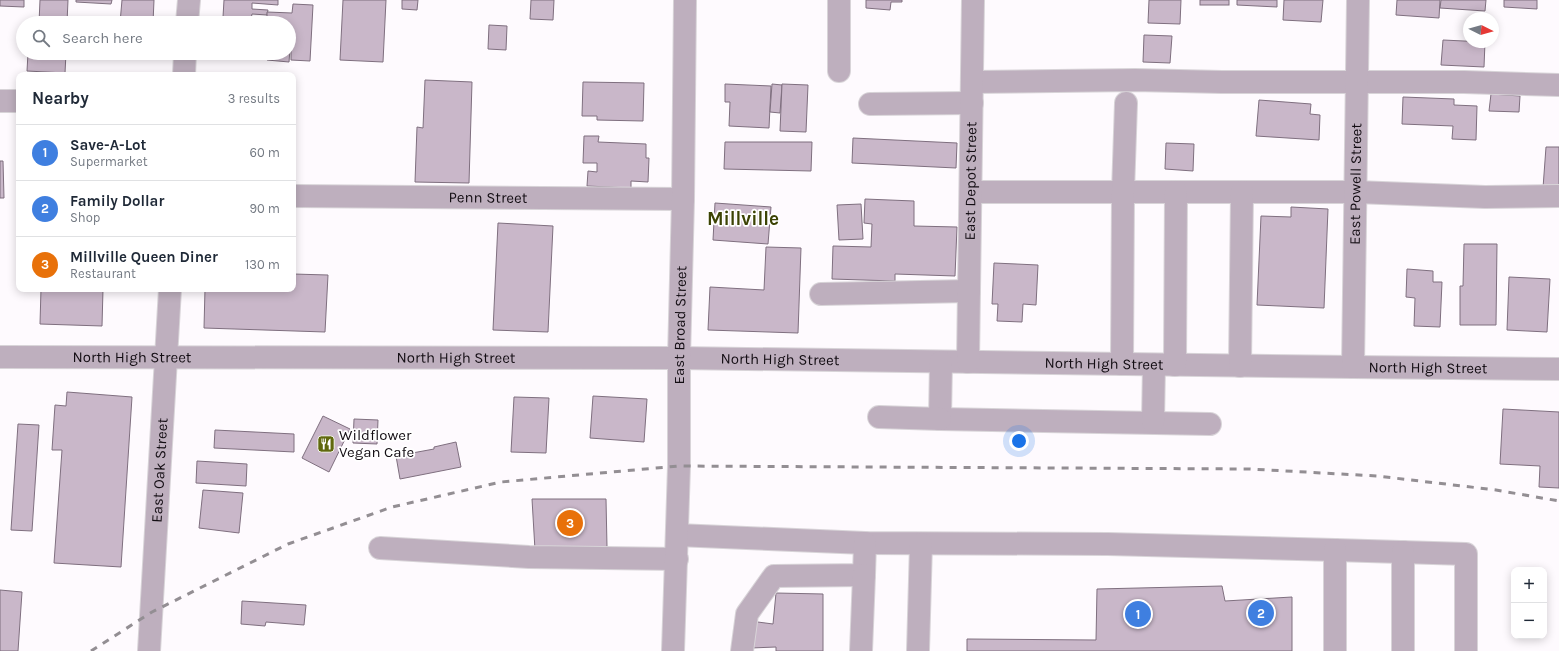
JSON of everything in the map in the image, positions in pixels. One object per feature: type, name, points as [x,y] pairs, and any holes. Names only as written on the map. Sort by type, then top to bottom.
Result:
[{"type":"street","points":[[188,16],[189,0]]},
{"type":"street","name":"East Broad Street","points":[[673,651],[677,535],[685,0]]},
{"type":"street","points":[[839,71],[840,0]]},
{"type":"street","name":"East Depot Street","points":[[968,362],[973,0]]},
{"type":"street","name":"East Powell Street","points":[[1353,367],[1358,0]]},
{"type":"street","points":[[184,72],[185,60]]},
{"type":"street","points":[[972,82],[1135,80],[1464,82],[1559,85]]},
{"type":"street","points":[[0,101],[16,102]]},
{"type":"street","points":[[1122,364],[1123,192],[1126,103]]},
{"type":"street","points":[[870,104],[972,104]]},
{"type":"street","points":[[971,192],[1356,192],[1485,197],[1559,196]]},
{"type":"street","points":[[1153,422],[1165,365],[1176,192]]},
{"type":"street","points":[[1240,366],[1242,192]]},
{"type":"street","name":"Penn Street","points":[[296,196],[683,199]]},
{"type":"street","points":[[821,294],[969,291]]},
{"type":"street","name":"East Oak Street","points":[[149,651],[170,292]]},
{"type":"street","name":"North High Street","points":[[0,357],[679,358],[1240,366],[1559,368]]},
{"type":"street","points":[[940,419],[941,362]]},
{"type":"street","points":[[879,417],[1210,424]]},
{"type":"street","points":[[677,535],[865,543],[1108,544],[1466,554],[1466,651]]},
{"type":"street","points":[[861,651],[865,543]]},
{"type":"street","points":[[918,651],[921,544]]},
{"type":"street","points":[[380,548],[529,557],[676,559]]},
{"type":"street","points":[[1335,651],[1336,550]]},
{"type":"street","points":[[1402,651],[1403,552]]},
{"type":"street","points":[[742,651],[747,614],[774,576],[864,575]]},
{"type":"building","points":[[0,0],[24,0],[24,7],[0,6]]},
{"type":"building","points":[[40,0],[68,0],[67,16],[39,16]]},
{"type":"building","points":[[76,0],[112,0],[111,4],[76,2]]},
{"type":"building","points":[[122,0],[154,0],[153,16],[121,16]]},
{"type":"building","points":[[224,0],[278,0],[278,5],[252,3],[252,9],[268,10],[267,15],[252,14],[252,16],[223,16]]},
{"type":"building","points":[[343,0],[386,0],[383,62],[340,60]]},
{"type":"building","points":[[402,0],[418,0],[417,10],[402,9]]},
{"type":"building","points":[[531,0],[554,0],[553,20],[530,19]]},
{"type":"building","points":[[866,0],[902,0],[902,2],[891,2],[890,10],[866,8]]},
{"type":"building","points":[[1149,0],[1181,0],[1180,24],[1148,23]]},
{"type":"building","points":[[1200,0],[1229,0],[1229,5],[1200,5]]},
{"type":"building","points":[[1237,0],[1277,0],[1277,7],[1237,5]]},
{"type":"building","points":[[1284,0],[1323,0],[1321,22],[1283,20]]},
{"type":"building","points":[[1397,0],[1440,0],[1439,18],[1396,15]]},
{"type":"building","points":[[1441,0],[1486,0],[1485,11],[1440,8]]},
{"type":"building","points":[[1504,0],[1537,0],[1537,9],[1504,7]]},
{"type":"building","points":[[293,4],[313,5],[310,61],[291,60],[296,60],[296,16],[267,16],[267,12],[292,13]]},
{"type":"building","points":[[489,25],[507,26],[506,50],[488,49]]},
{"type":"building","points":[[1144,35],[1172,36],[1170,63],[1143,62]]},
{"type":"building","points":[[1443,40],[1463,41],[1463,48],[1485,48],[1484,67],[1441,65]]},
{"type":"building","points":[[28,60],[66,60],[65,72],[27,71]]},
{"type":"building","points":[[267,60],[289,60],[289,62]]},
{"type":"building","points":[[425,80],[472,82],[469,183],[415,182],[417,127],[423,128]]},
{"type":"building","points":[[583,82],[644,83],[643,121],[597,120],[597,116],[582,116]]},
{"type":"building","points":[[725,84],[771,86],[769,128],[729,126],[730,102],[725,102]]},
{"type":"building","points":[[772,84],[782,85],[780,113],[770,112]]},
{"type":"building","points":[[782,84],[808,85],[806,132],[780,131]]},
{"type":"building","points":[[1491,94],[1520,96],[1519,112],[1489,111]]},
{"type":"building","points":[[1403,97],[1454,99],[1454,105],[1477,106],[1476,140],[1452,139],[1453,126],[1402,124]]},
{"type":"building","points":[[1259,100],[1311,104],[1310,114],[1320,115],[1319,140],[1256,136]]},
{"type":"building","points":[[584,136],[599,136],[598,142],[646,144],[646,158],[649,158],[648,182],[631,181],[631,188],[587,186],[588,171],[597,172],[597,163],[583,163]]},
{"type":"building","points":[[853,138],[957,143],[956,168],[852,163]]},
{"type":"building","points":[[725,142],[812,142],[811,171],[724,169]]},
{"type":"building","points":[[1166,143],[1194,144],[1193,171],[1165,169]]},
{"type":"building","points":[[1546,147],[1559,147],[1559,189],[1543,188]]},
{"type":"building","points":[[0,161],[3,161],[4,198],[0,198]]},
{"type":"building","points":[[865,199],[914,201],[914,226],[957,227],[955,276],[895,274],[895,281],[832,279],[833,246],[871,247],[872,224],[864,223]]},
{"type":"building","points":[[715,203],[771,207],[768,244],[713,240]]},
{"type":"building","points":[[861,204],[863,239],[839,240],[837,205]]},
{"type":"building","points":[[1291,207],[1328,209],[1324,308],[1257,305],[1261,216],[1291,217]]},
{"type":"building","points":[[498,223],[553,226],[548,332],[493,330]]},
{"type":"building","points":[[1464,244],[1497,244],[1496,325],[1460,325],[1460,286],[1463,286]]},
{"type":"building","points":[[766,247],[801,248],[798,333],[708,330],[710,287],[764,290]]},
{"type":"building","points":[[994,263],[1038,265],[1036,305],[1023,304],[1022,322],[997,321],[998,304],[992,304]]},
{"type":"building","points":[[1407,269],[1433,271],[1433,282],[1442,282],[1440,327],[1414,326],[1415,298],[1406,297]]},
{"type":"building","points":[[296,274],[328,275],[325,332],[204,328],[205,292],[296,292]]},
{"type":"building","points":[[1509,277],[1550,279],[1547,332],[1507,330]]},
{"type":"building","points":[[41,292],[103,292],[102,326],[40,324]]},
{"type":"building","points":[[67,392],[132,397],[121,567],[54,563],[62,450],[52,450],[55,405],[66,406]]},
{"type":"building","points":[[593,396],[647,399],[644,442],[590,438]]},
{"type":"building","points":[[514,397],[549,398],[546,453],[511,452]]},
{"type":"building","points":[[1503,409],[1559,412],[1559,488],[1539,487],[1540,466],[1500,464]]},
{"type":"building","name":"Wildflower Vegan Cafe","points":[[323,416],[350,429],[329,472],[302,458]]},
{"type":"building","points":[[354,419],[378,420],[377,444],[353,443]]},
{"type":"building","points":[[18,424],[39,425],[32,531],[11,530]]},
{"type":"building","points":[[215,430],[294,434],[294,452],[214,448]]},
{"type":"building","points":[[456,442],[461,467],[400,479],[396,456],[434,449],[434,447]]},
{"type":"building","points":[[197,461],[247,464],[246,486],[196,483]]},
{"type":"building","points":[[203,490],[243,493],[239,533],[199,528]]},
{"type":"building","points":[[532,499],[606,499],[607,547],[535,550]]},
{"type":"building","points":[[1222,586],[1225,601],[1292,597],[1292,651],[967,651],[967,639],[1096,640],[1097,589]]},
{"type":"building","points":[[0,590],[22,592],[18,651],[0,651]]},
{"type":"building","points":[[776,593],[823,594],[823,651],[776,651],[776,647],[751,648],[750,621],[773,624]]},
{"type":"building","points":[[242,601],[306,605],[304,625],[266,622],[265,626],[241,624]]},
{"type":"railway","points":[[91,651],[152,612],[288,544],[392,507],[501,482],[679,466],[1250,469],[1377,476],[1496,490],[1559,501]]},
{"type":"place","name":"Wildflower Vegan Cafe","points":[[326,444]]},
{"type":"place","name":"Millville Queen Diner","points":[[570,523]]},
{"type":"place","name":"Family Dollar","points":[[1261,613]]},
{"type":"place","name":"Save-A-Lot","points":[[1138,614]]},
{"type":"district","name":"Millville","points":[[743,219]]}]
